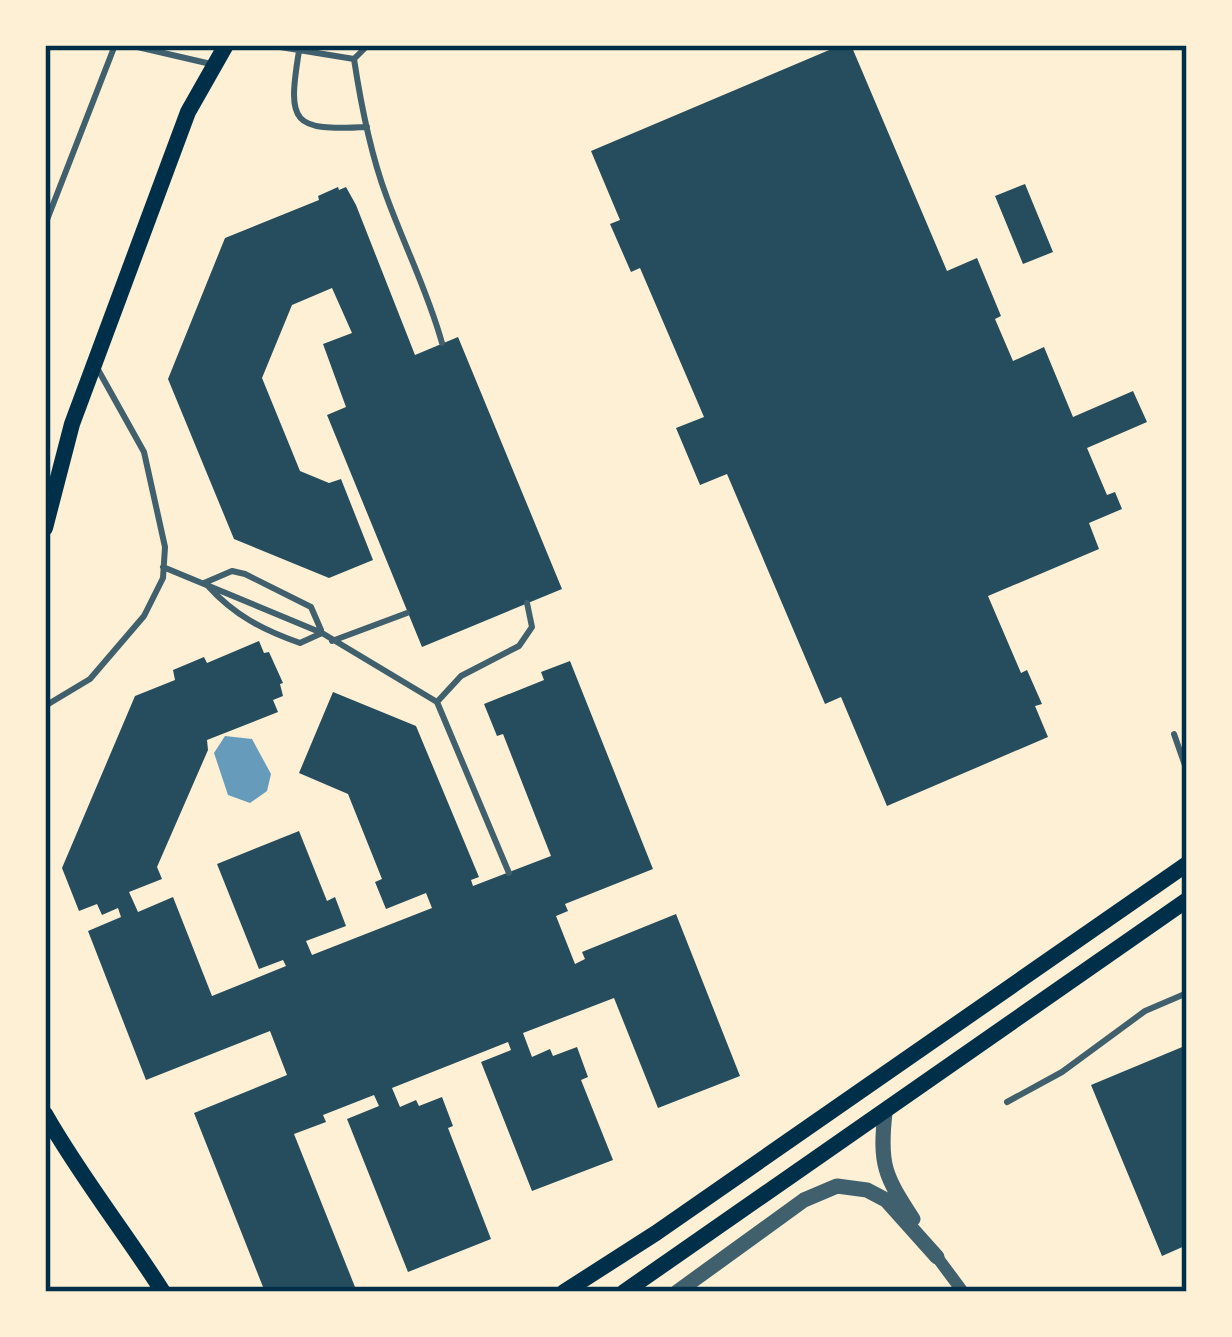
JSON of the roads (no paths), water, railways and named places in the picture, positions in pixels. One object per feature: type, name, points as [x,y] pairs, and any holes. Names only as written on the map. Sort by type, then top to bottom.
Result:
[{"type":"main road","points":[[46,518],[72,424],[188,112],[226,45]]},
{"type":"main road","points":[[564,1292],[1187,864]]},
{"type":"main road","points":[[624,1292],[1184,906]]},
{"type":"main road","points":[[45,1114],[74,1165],[119,1222],[163,1292]]},
{"type":"street","points":[[885,1113],[885,1176],[963,1292]]},
{"type":"street","points":[[677,1292],[804,1200],[837,1186],[867,1190],[886,1200],[937,1257]]},
{"type":"lane","points":[[45,225],[115,45]]},
{"type":"lane","points":[[129,45],[215,65]]},
{"type":"lane","points":[[268,45],[354,59]]},
{"type":"lane","points":[[354,59],[368,45]]},
{"type":"lane","points":[[299,51],[292,91],[300,118],[324,130],[367,127]]},
{"type":"lane","points":[[354,59],[385,194],[430,299],[442,344]]},
{"type":"lane","points":[[45,706],[90,679],[144,616],[163,578],[165,547],[144,452],[95,363]]},
{"type":"lane","points":[[164,567],[322,633],[437,702],[509,872]]},
{"type":"lane","points":[[204,583],[232,571],[244,574],[311,608],[322,633]]},
{"type":"lane","points":[[204,583],[233,614],[284,638],[300,643],[322,633]]},
{"type":"lane","points":[[437,702],[461,676],[519,646],[532,627],[527,604]]},
{"type":"lane","points":[[332,641],[407,613]]},
{"type":"lane","points":[[1187,742],[1174,734],[1187,771]]},
{"type":"lane","points":[[1006,1102],[1062,1072],[1144,1011],[1187,993]]},
{"type":"water","points":[[225,736],[252,739],[271,774],[267,791],[250,803],[228,795],[214,753]]}]
